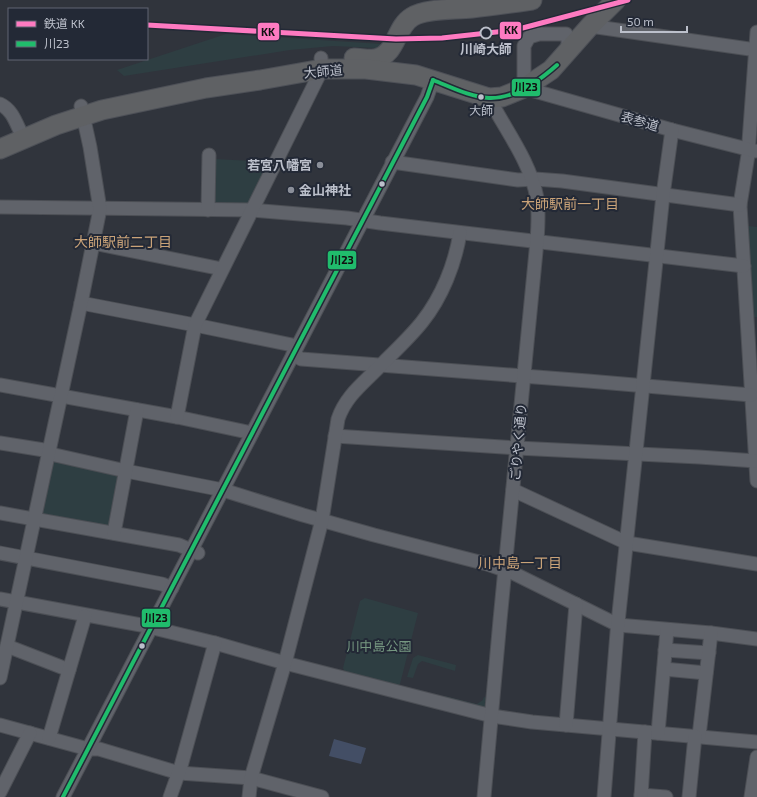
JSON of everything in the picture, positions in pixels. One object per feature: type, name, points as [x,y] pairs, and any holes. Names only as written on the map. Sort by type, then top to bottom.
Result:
[{"type":"highway","points":[[375,59],[385,55],[390,49],[403,24],[412,16],[426,12],[493,3],[532,0]]},
{"type":"highway","name":"大師道","points":[[321,64],[400,72],[433,80],[467,93],[488,98],[502,97],[524,88],[551,70],[590,26],[616,0]]},
{"type":"highway","name":"大師道","points":[[0,149],[56,125],[82,111],[98,100],[116,98],[206,76],[321,64],[343,57],[375,59]]},
{"type":"highway","name":"大師道","points":[[0,139],[20,130],[82,111]]},
{"type":"street","points":[[590,26],[756,50]]},
{"type":"street","points":[[757,32],[752,150],[748,155],[740,205],[757,481]]},
{"type":"street","points":[[524,88],[524,46],[529,37],[539,34],[566,34],[568,38],[568,51]]},
{"type":"street","points":[[63,797],[155,629],[190,550],[223,490],[362,220],[396,162],[426,97],[433,80],[396,64],[375,59]]},
{"type":"street","points":[[177,417],[194,325],[252,210],[321,64]]},
{"type":"street","name":"表参道","points":[[524,88],[672,130],[752,150]]},
{"type":"street","name":"ごりやく通り","points":[[484,797],[538,241],[537,198],[532,180],[521,152],[503,125],[488,98]]},
{"type":"street","points":[[0,104],[6,106],[20,130]]},
{"type":"street","points":[[0,678],[4,649],[26,558],[100,208],[90,147],[82,111]]},
{"type":"street","points":[[604,797],[610,729],[612,681],[642,386],[663,195],[672,130]]},
{"type":"street","points":[[208,210],[209,155]]},
{"type":"street","points":[[396,162],[518,180],[562,181],[740,205]]},
{"type":"street","points":[[0,207],[252,210],[362,220],[744,266]]},
{"type":"street","points":[[249,797],[251,778],[285,663],[322,520],[338,419],[345,403],[359,386],[422,322],[432,307],[445,284],[458,248],[460,232]]},
{"type":"street","points":[[93,243],[222,269]]},
{"type":"street","points":[[81,303],[194,325],[295,350],[301,359],[751,395]]},
{"type":"street","points":[[0,385],[177,417],[252,433]]},
{"type":"street","points":[[114,533],[136,410]]},
{"type":"street","points":[[335,436],[756,461]]},
{"type":"street","points":[[0,443],[223,490],[374,535],[487,564],[505,570],[618,625],[711,633],[757,639]]},
{"type":"street","points":[[514,490],[627,543],[757,564]]},
{"type":"street","points":[[0,513],[114,533],[190,550]]},
{"type":"street","points":[[0,553],[162,584],[172,588]]},
{"type":"street","points":[[0,599],[85,616],[141,625],[492,716],[532,722],[757,742]]},
{"type":"street","points":[[566,725],[576,604]]},
{"type":"street","points":[[49,738],[85,616]]},
{"type":"street","points":[[666,797],[641,796],[664,669],[667,630]]},
{"type":"street","points":[[689,797],[711,633]]},
{"type":"street","points":[[170,797],[179,773],[215,643]]},
{"type":"street","points":[[4,649],[69,670]]},
{"type":"street","points":[[665,650],[709,654]]},
{"type":"street","points":[[664,669],[706,673]]},
{"type":"street","points":[[0,725],[88,749],[99,749],[179,773],[251,778],[322,797]]},
{"type":"street","points":[[0,792],[30,733]]},
{"type":"street","points":[[751,797],[757,757]]},
{"type":"green space","points":[[226,34],[382,44],[376,48],[333,46],[290,50],[124,76],[117,70]]},
{"type":"green space","points":[[215,159],[270,162],[251,204],[215,204]]},
{"type":"green space","points":[[748,226],[757,227],[757,317],[753,317]]},
{"type":"green space","points":[[55,459],[119,473],[112,527],[43,516],[41,513],[52,462]]},
{"type":"green space","name":"川中島公園","points":[[365,598],[418,613],[400,684],[396,686],[345,672],[343,668],[360,601]]},
{"type":"green space","points":[[418,655],[456,665],[455,671],[422,661],[418,664],[413,678],[407,677],[413,658]]},
{"type":"green space","points":[[445,696],[477,704],[483,700],[484,697],[487,698],[487,707],[483,708],[444,698]]},
{"type":"water","points":[[334,739],[366,748],[361,764],[329,756]]},
{"type":"rail line","name":"KK","points":[[148,25],[396,39],[442,38],[515,30],[628,0]]},
{"type":"transit line","name":"川23","points":[[433,80],[475,96],[498,98],[508,96],[526,88],[557,65]]},
{"type":"transit line","name":"川23","points":[[63,797],[427,97],[433,80]]},
{"type":"place","name":"川崎大師","points":[[486,33]]},
{"type":"place","name":"大師","points":[[481,97]]},
{"type":"place","name":"若宮八幡宮","points":[[320,165]]},
{"type":"place","name":"金山神社","points":[[291,190]]},
{"type":"district","name":"大師駅前一丁目","points":[[570,204]]},
{"type":"district","name":"大師駅前二丁目","points":[[123,242]]},
{"type":"district","name":"川中島一丁目","points":[[520,563]]}]
